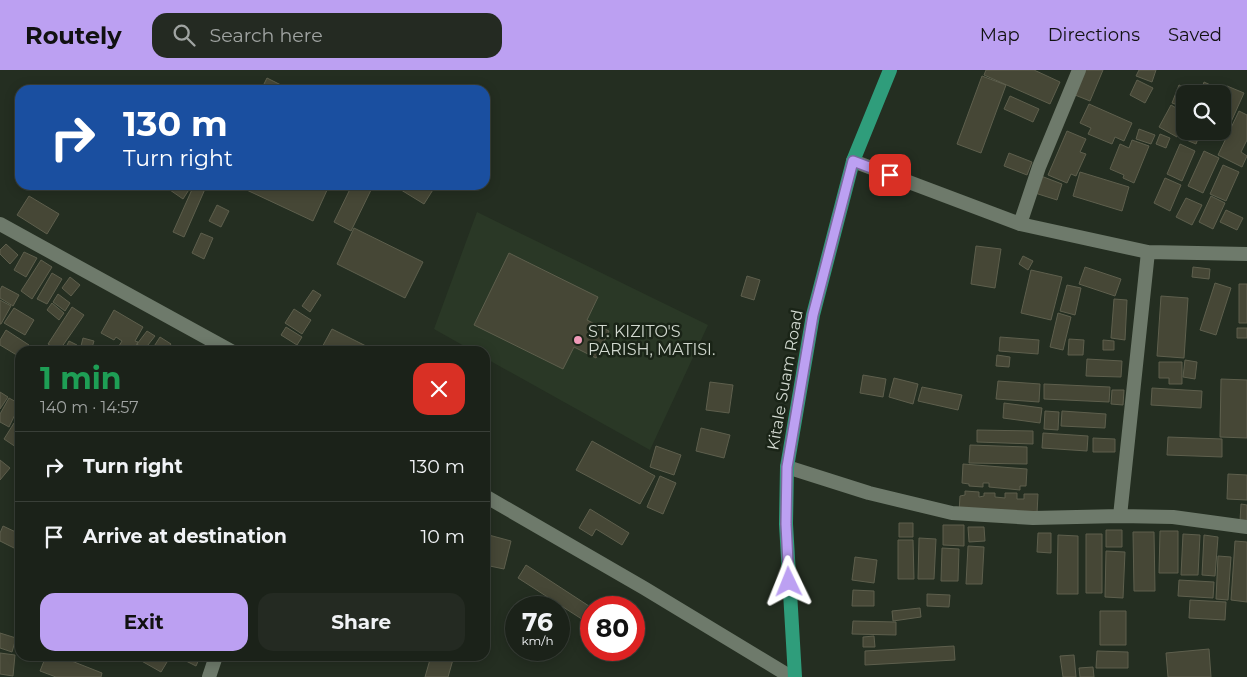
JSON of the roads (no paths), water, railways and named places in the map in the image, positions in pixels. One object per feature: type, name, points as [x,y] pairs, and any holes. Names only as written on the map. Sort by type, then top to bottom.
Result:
[{"type":"highway","name":"Kitale Suam Road","points":[[793,677],[786,524],[787,467],[813,315],[853,161],[890,70]]},
{"type":"street","points":[[1020,224],[1039,167],[1079,70]]},
{"type":"street","points":[[853,161],[1020,224],[1148,252],[1247,254]]},
{"type":"street","points":[[0,224],[222,346]]},
{"type":"street","points":[[1120,516],[1148,252]]},
{"type":"street","points":[[787,467],[869,493],[952,513],[1033,518],[1173,517],[1247,527]]},
{"type":"street","points":[[490,499],[793,677]]},
{"type":"street","points":[[209,677],[214,661]]},
{"type":"place","name":"ST. KIZITO'S PARISH, MATISI.","points":[[578,340]]}]
